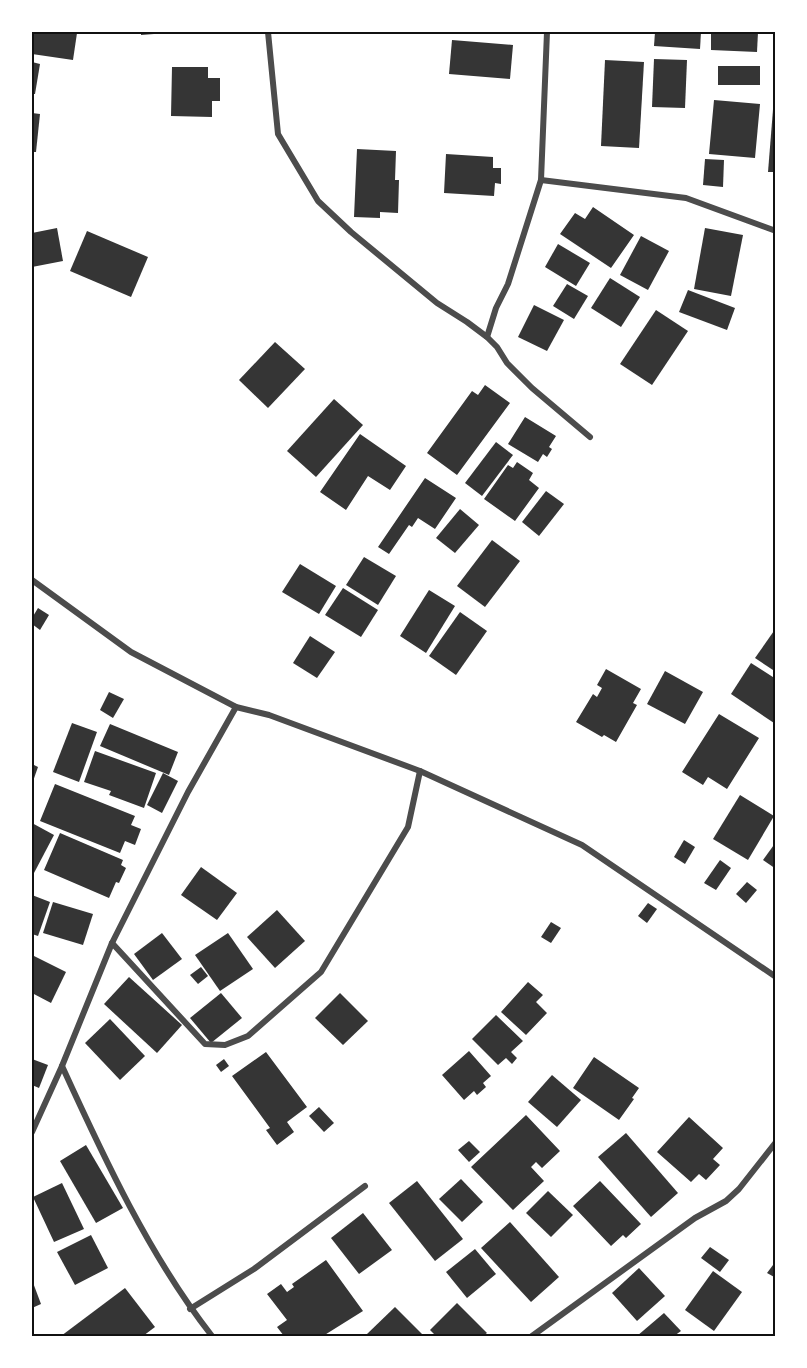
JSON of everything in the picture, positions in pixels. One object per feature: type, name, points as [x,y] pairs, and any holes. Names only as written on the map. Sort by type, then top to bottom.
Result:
[{"type":"street","points":[[268,32],[278,134],[318,201],[351,232],[437,303],[487,337],[497,347],[507,363],[532,388],[590,437]]},
{"type":"street","points":[[487,337],[496,308],[508,284],[541,180],[547,32]]},
{"type":"street","points":[[541,180],[686,198],[776,231]]},
{"type":"street","points":[[32,580],[131,652],[236,707],[269,715],[420,771],[582,845],[776,977]]},
{"type":"street","points":[[32,1132],[63,1066],[112,943],[188,792],[236,707]]},
{"type":"street","points":[[112,943],[205,1044],[225,1045],[248,1036],[321,972],[408,827],[420,771]]},
{"type":"street","points":[[63,1066],[91,1130],[160,1261],[190,1309],[212,1336]]},
{"type":"street","points":[[532,1336],[695,1218],[726,1201],[739,1189],[776,1142]]},
{"type":"street","points":[[190,1309],[254,1269],[365,1186]]},
{"type":"building","points":[[32,32],[77,33],[73,60],[32,54]]},
{"type":"building","points":[[141,32],[167,32],[167,33],[141,35]]},
{"type":"building","points":[[655,32],[701,32],[700,49],[654,46]]},
{"type":"building","points":[[711,32],[758,32],[757,52],[711,50]]},
{"type":"building","points":[[452,40],[513,45],[510,79],[449,74]]},
{"type":"building","points":[[654,59],[687,60],[685,108],[652,107]]},
{"type":"building","points":[[605,60],[644,62],[639,148],[601,146]]},
{"type":"building","points":[[32,62],[40,64],[35,94],[32,94]]},
{"type":"building","points":[[718,66],[760,66],[760,85],[718,85]]},
{"type":"building","points":[[172,67],[208,67],[208,78],[220,78],[220,101],[212,101],[212,117],[171,116]]},
{"type":"building","points":[[774,97],[776,97],[776,172],[768,172]]},
{"type":"building","points":[[714,100],[760,104],[755,158],[709,154]]},
{"type":"building","points":[[32,113],[40,114],[36,152],[32,152]]},
{"type":"building","points":[[357,149],[396,151],[395,180],[399,180],[398,213],[380,212],[380,218],[354,217]]},
{"type":"building","points":[[446,154],[493,157],[493,168],[501,168],[501,184],[495,183],[494,196],[444,193]]},
{"type":"building","points":[[705,159],[724,160],[723,187],[703,185]]},
{"type":"building","points":[[593,207],[634,235],[611,268],[560,234],[575,213],[585,219]]},
{"type":"building","points":[[57,228],[63,261],[32,267],[32,233]]},
{"type":"building","points":[[705,228],[743,235],[731,296],[694,289]]},
{"type":"building","points":[[87,231],[148,257],[131,297],[70,271]]},
{"type":"building","points":[[641,236],[669,251],[648,290],[620,275]]},
{"type":"building","points":[[558,244],[590,263],[576,286],[545,267]]},
{"type":"building","points":[[610,278],[640,297],[621,327],[591,308]]},
{"type":"building","points":[[567,284],[588,296],[574,319],[553,306]]},
{"type":"building","points":[[688,290],[735,308],[727,330],[679,312]]},
{"type":"building","points":[[534,305],[564,320],[547,351],[518,337]]},
{"type":"building","points":[[656,310],[688,331],[652,385],[620,364]]},
{"type":"building","points":[[275,342],[305,369],[268,408],[239,380]]},
{"type":"building","points":[[485,385],[510,403],[457,475],[427,453],[472,391],[478,395]]},
{"type":"building","points":[[334,399],[363,425],[316,477],[287,451]]},
{"type":"building","points":[[525,417],[556,436],[549,447],[552,449],[547,457],[543,454],[538,462],[508,444]]},
{"type":"building","points":[[360,434],[406,466],[390,490],[368,476],[346,510],[320,492]]},
{"type":"building","points":[[496,442],[513,455],[482,496],[465,483]]},
{"type":"building","points":[[517,462],[533,473],[529,480],[539,488],[515,521],[484,499],[508,465],[513,468]]},
{"type":"building","points":[[425,478],[456,498],[435,529],[418,518],[412,527],[409,525],[389,554],[378,547]]},
{"type":"building","points":[[546,491],[564,504],[539,536],[522,522]]},
{"type":"building","points":[[460,509],[479,525],[455,553],[436,538]]},
{"type":"building","points":[[492,540],[520,561],[485,607],[457,586]]},
{"type":"building","points":[[364,557],[396,576],[378,605],[346,585]]},
{"type":"building","points":[[300,564],[336,586],[319,614],[282,592]]},
{"type":"building","points":[[343,588],[378,610],[361,637],[325,615]]},
{"type":"building","points":[[429,590],[455,606],[426,653],[400,636]]},
{"type":"building","points":[[38,608],[49,615],[40,630],[32,624],[32,618]]},
{"type":"building","points":[[460,612],[487,631],[456,675],[429,656]]},
{"type":"building","points":[[776,628],[776,672],[755,658]]},
{"type":"building","points":[[310,636],[335,652],[317,678],[293,663]]},
{"type":"building","points":[[751,663],[776,679],[774,723],[731,694]]},
{"type":"building","points":[[606,669],[641,689],[633,703],[637,705],[616,742],[576,722],[593,694],[597,697],[602,688],[597,685]]},
{"type":"building","points":[[665,671],[703,692],[685,724],[647,704]]},
{"type":"building","points":[[109,692],[124,699],[113,718],[100,710]]},
{"type":"building","points":[[719,714],[759,738],[727,789],[708,777],[703,785],[682,772]]},
{"type":"building","points":[[72,723],[97,732],[79,782],[53,772]]},
{"type":"building","points":[[110,724],[178,752],[169,775],[100,746]]},
{"type":"building","points":[[95,751],[156,773],[144,808],[109,795],[111,791],[84,782]]},
{"type":"building","points":[[32,764],[38,767],[32,784]]},
{"type":"building","points":[[163,773],[178,781],[162,813],[147,805]]},
{"type":"building","points":[[55,784],[135,816],[131,825],[141,829],[135,845],[125,841],[120,853],[40,821]]},
{"type":"building","points":[[740,795],[774,816],[748,860],[713,839]]},
{"type":"building","points":[[32,823],[54,835],[34,873],[32,872]]},
{"type":"building","points":[[60,833],[123,860],[121,865],[126,868],[109,898],[44,870]]},
{"type":"building","points":[[684,840],[695,847],[685,864],[674,857]]},
{"type":"building","points":[[776,842],[776,869],[763,860]]},
{"type":"building","points":[[720,860],[731,868],[716,890],[704,883]]},
{"type":"building","points":[[201,867],[237,893],[217,920],[181,895]]},
{"type":"building","points":[[747,882],[757,890],[746,903],[736,894]]},
{"type":"building","points":[[32,895],[50,902],[38,936],[32,934]]},
{"type":"building","points":[[53,902],[93,914],[83,945],[43,933]]},
{"type":"building","points":[[648,903],[657,909],[647,923],[638,916]]},
{"type":"building","points":[[277,910],[305,941],[275,968],[247,937]]},
{"type":"building","points":[[551,922],[561,928],[551,943],[541,937]]},
{"type":"building","points":[[162,933],[182,959],[153,980],[134,954]]},
{"type":"building","points":[[228,933],[253,969],[220,991],[195,955]]},
{"type":"building","points":[[32,955],[66,972],[51,1003],[32,993]]},
{"type":"building","points":[[201,967],[208,976],[198,984],[190,975]]},
{"type":"building","points":[[129,977],[182,1025],[157,1053],[104,1004]]},
{"type":"building","points":[[528,982],[543,995],[536,1002],[547,1013],[526,1035],[501,1012]]},
{"type":"building","points":[[221,993],[242,1018],[211,1043],[190,1018]]},
{"type":"building","points":[[340,993],[368,1021],[343,1045],[315,1018]]},
{"type":"building","points":[[496,1015],[523,1041],[511,1052],[517,1058],[512,1064],[506,1058],[498,1065],[472,1039]]},
{"type":"building","points":[[110,1019],[145,1056],[120,1080],[85,1043]]},
{"type":"building","points":[[469,1051],[491,1076],[483,1083],[486,1087],[477,1095],[474,1091],[464,1100],[442,1075]]},
{"type":"building","points":[[266,1052],[307,1107],[287,1122],[294,1132],[277,1145],[266,1130],[270,1128],[232,1076]]},
{"type":"building","points":[[594,1057],[639,1088],[619,1120],[573,1088]]},
{"type":"building","points":[[32,1059],[48,1065],[39,1088],[32,1085]]},
{"type":"building","points":[[224,1059],[229,1066],[221,1072],[216,1065]]},
{"type":"building","points":[[552,1075],[581,1100],[557,1127],[528,1102]]},
{"type":"building","points":[[319,1107],[334,1123],[324,1132],[309,1116]]},
{"type":"building","points":[[526,1115],[560,1151],[542,1168],[536,1162],[531,1167],[544,1181],[513,1210],[471,1167]]},
{"type":"building","points":[[689,1117],[723,1148],[713,1159],[720,1165],[706,1180],[699,1174],[691,1182],[657,1152]]},
{"type":"building","points":[[626,1133],[678,1193],[651,1217],[598,1157]]},
{"type":"building","points":[[469,1141],[480,1152],[469,1162],[458,1150]]},
{"type":"building","points":[[86,1145],[123,1208],[96,1223],[60,1161]]},
{"type":"building","points":[[461,1179],[483,1202],[462,1222],[439,1199]]},
{"type":"building","points":[[417,1181],[463,1239],[435,1261],[389,1203]]},
{"type":"building","points":[[600,1181],[641,1224],[626,1238],[623,1235],[611,1246],[573,1206]]},
{"type":"building","points":[[62,1183],[84,1229],[54,1242],[33,1197]]},
{"type":"building","points":[[548,1191],[573,1215],[551,1237],[526,1213]]},
{"type":"building","points":[[363,1213],[392,1250],[359,1274],[331,1238]]},
{"type":"building","points":[[510,1222],[559,1277],[531,1302],[481,1248]]},
{"type":"building","points":[[91,1235],[108,1268],[75,1285],[57,1252]]},
{"type":"building","points":[[710,1247],[729,1260],[720,1272],[701,1258]]},
{"type":"building","points":[[475,1249],[496,1274],[467,1298],[446,1272]]},
{"type":"building","points":[[326,1260],[363,1311],[323,1336],[284,1336],[277,1327],[287,1320],[267,1294],[281,1284],[287,1292],[294,1287],[292,1284]]},
{"type":"building","points":[[776,1261],[776,1278],[767,1273]]},
{"type":"building","points":[[639,1268],[665,1296],[637,1321],[612,1293]]},
{"type":"building","points":[[713,1271],[742,1292],[714,1331],[685,1310]]},
{"type":"building","points":[[32,1280],[41,1304],[32,1308]]},
{"type":"building","points":[[125,1288],[155,1327],[143,1336],[61,1336]]},
{"type":"building","points":[[457,1303],[487,1333],[483,1336],[436,1336],[430,1330]]},
{"type":"building","points":[[395,1307],[424,1336],[369,1336],[367,1334]]},
{"type":"building","points":[[664,1313],[681,1331],[674,1336],[637,1336]]}]
